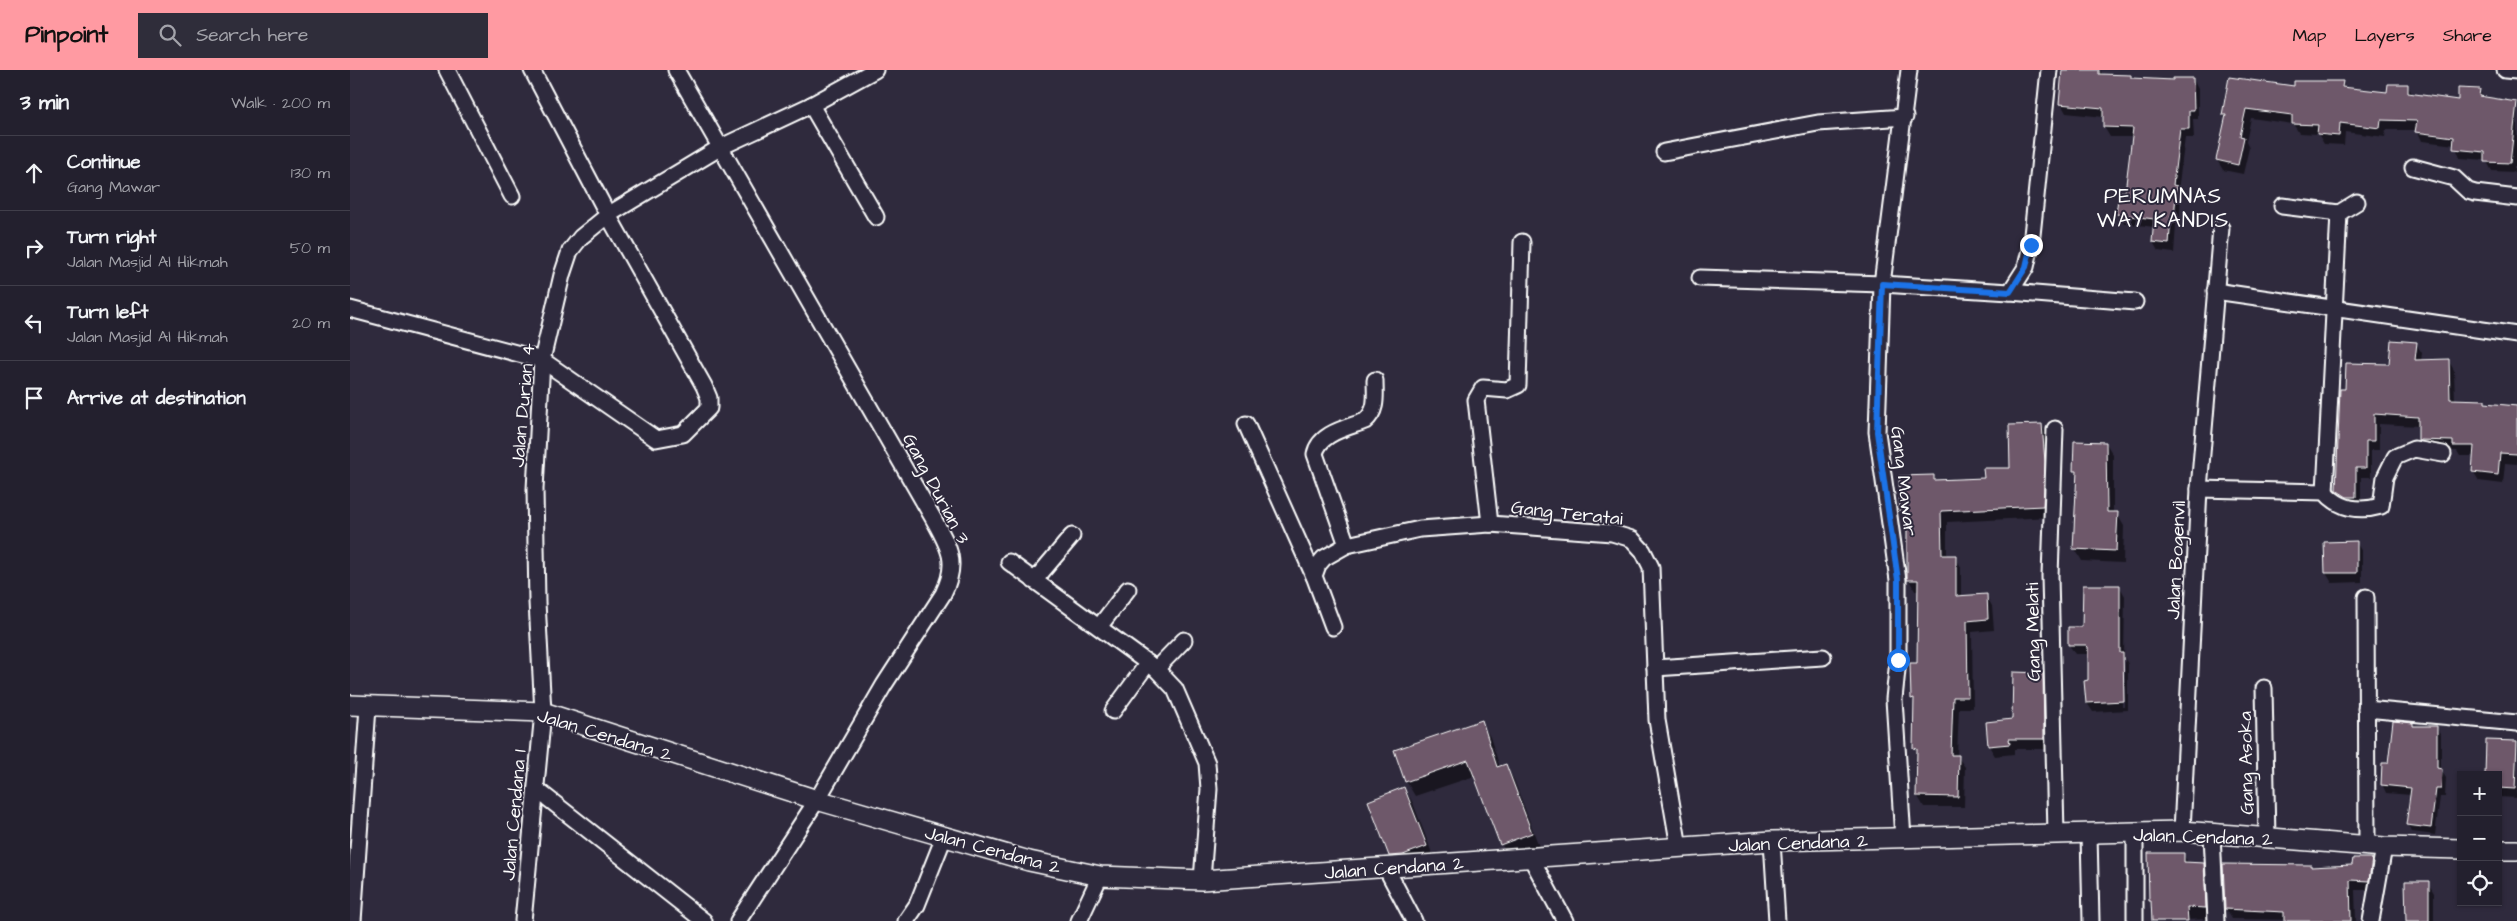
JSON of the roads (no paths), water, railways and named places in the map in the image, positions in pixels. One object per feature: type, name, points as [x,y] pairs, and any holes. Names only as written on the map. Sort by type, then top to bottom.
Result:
[{"type":"street","points":[[447,70],[512,196]]},
{"type":"street","points":[[350,309],[542,360],[656,439],[683,434],[709,408],[709,398],[704,386],[608,214],[532,70]]},
{"type":"street","name":"Gang Durian 3","points":[[676,70],[937,526],[952,558],[950,580],[943,594],[909,644],[817,800],[738,921]]},
{"type":"street","name":"Gang Mawar","points":[[1904,839],[1894,700],[1898,660],[1898,580],[1877,432],[1882,284],[1905,117],[1909,70]]},
{"type":"street","points":[[2010,292],[2026,267],[2031,245],[2049,70]]},
{"type":"street","points":[[2505,70],[2517,71]]},
{"type":"street","name":"Jalan Durian 4","points":[[543,712],[537,602],[535,489],[542,360],[562,275],[570,251],[581,237],[608,214],[720,147],[811,105],[872,71]]},
{"type":"street","points":[[811,105],[876,217]]},
{"type":"street","points":[[1664,152],[1818,123],[1905,117]]},
{"type":"street","points":[[2412,167],[2454,178],[2468,191],[2475,194],[2517,198]]},
{"type":"street","points":[[2282,206],[2340,213],[2357,202]]},
{"type":"street","points":[[2340,213],[2325,492],[2332,500],[2343,506],[2366,510],[2381,506],[2386,477],[2395,456],[2414,449],[2443,454]]},
{"type":"street","name":"Jalan Bogenvil","points":[[2182,831],[2199,489],[2221,228]]},
{"type":"street","points":[[1490,524],[1476,400],[1483,388],[1507,390],[1518,385],[1522,242]]},
{"type":"street","points":[[1700,278],[1882,284],[2135,302]]},
{"type":"street","points":[[2215,292],[2334,307],[2517,335]]},
{"type":"street","points":[[1347,545],[1315,454],[1322,438],[1365,422],[1370,417],[1374,411],[1376,380]]},
{"type":"street","points":[[1246,424],[1314,576],[1333,627]]},
{"type":"street","name":"Gang Melati","points":[[2055,429],[2050,576],[2056,834]]},
{"type":"street","points":[[2199,489],[2325,492]]},
{"type":"street","name":"Gang Teratai","points":[[1314,576],[1318,564],[1324,558],[1347,545],[1420,528],[1490,524],[1612,534],[1632,539],[1643,552],[1651,567],[1658,720],[1679,846]]},
{"type":"street","points":[[1034,581],[1072,536]]},
{"type":"street","points":[[1009,562],[1152,666],[1176,689],[1207,763],[1209,789],[1202,880]]},
{"type":"street","points":[[1099,628],[1128,589]]},
{"type":"street","points":[[2366,597],[2366,709],[2375,847],[2371,921]]},
{"type":"street","points":[[1113,711],[1152,666],[1184,640]]},
{"type":"street","points":[[1655,668],[1823,657]]},
{"type":"street","name":"Gang Asoka","points":[[2264,688],[2267,838]]},
{"type":"street","points":[[353,921],[359,706]]},
{"type":"street","name":"Jalan Cendana 2","points":[[359,706],[543,712],[817,800],[1029,860],[1100,876],[1202,880],[1530,856],[1772,841],[2182,831],[2375,847],[2457,849]]},
{"type":"street","points":[[2366,709],[2517,724]]},
{"type":"street","name":"Jalan Cendana 1","points":[[523,921],[543,712]]},
{"type":"street","points":[[536,789],[704,921]]},
{"type":"street","points":[[2135,832],[2135,921]]},
{"type":"street","points":[[2090,834],[2091,921]]},
{"type":"street","points":[[2212,834],[2216,921]]},
{"type":"street","points":[[906,921],[917,905],[944,837]]},
{"type":"street","points":[[1772,841],[1777,921]]},
{"type":"street","points":[[2502,850],[2517,850]]},
{"type":"street","points":[[1530,856],[1565,921]]},
{"type":"street","points":[[1386,868],[1414,921]]},
{"type":"street","points":[[1079,921],[1100,876]]},
{"type":"district","name":"PERUMNAS WAY KANDIS","points":[[2163,208]]}]
